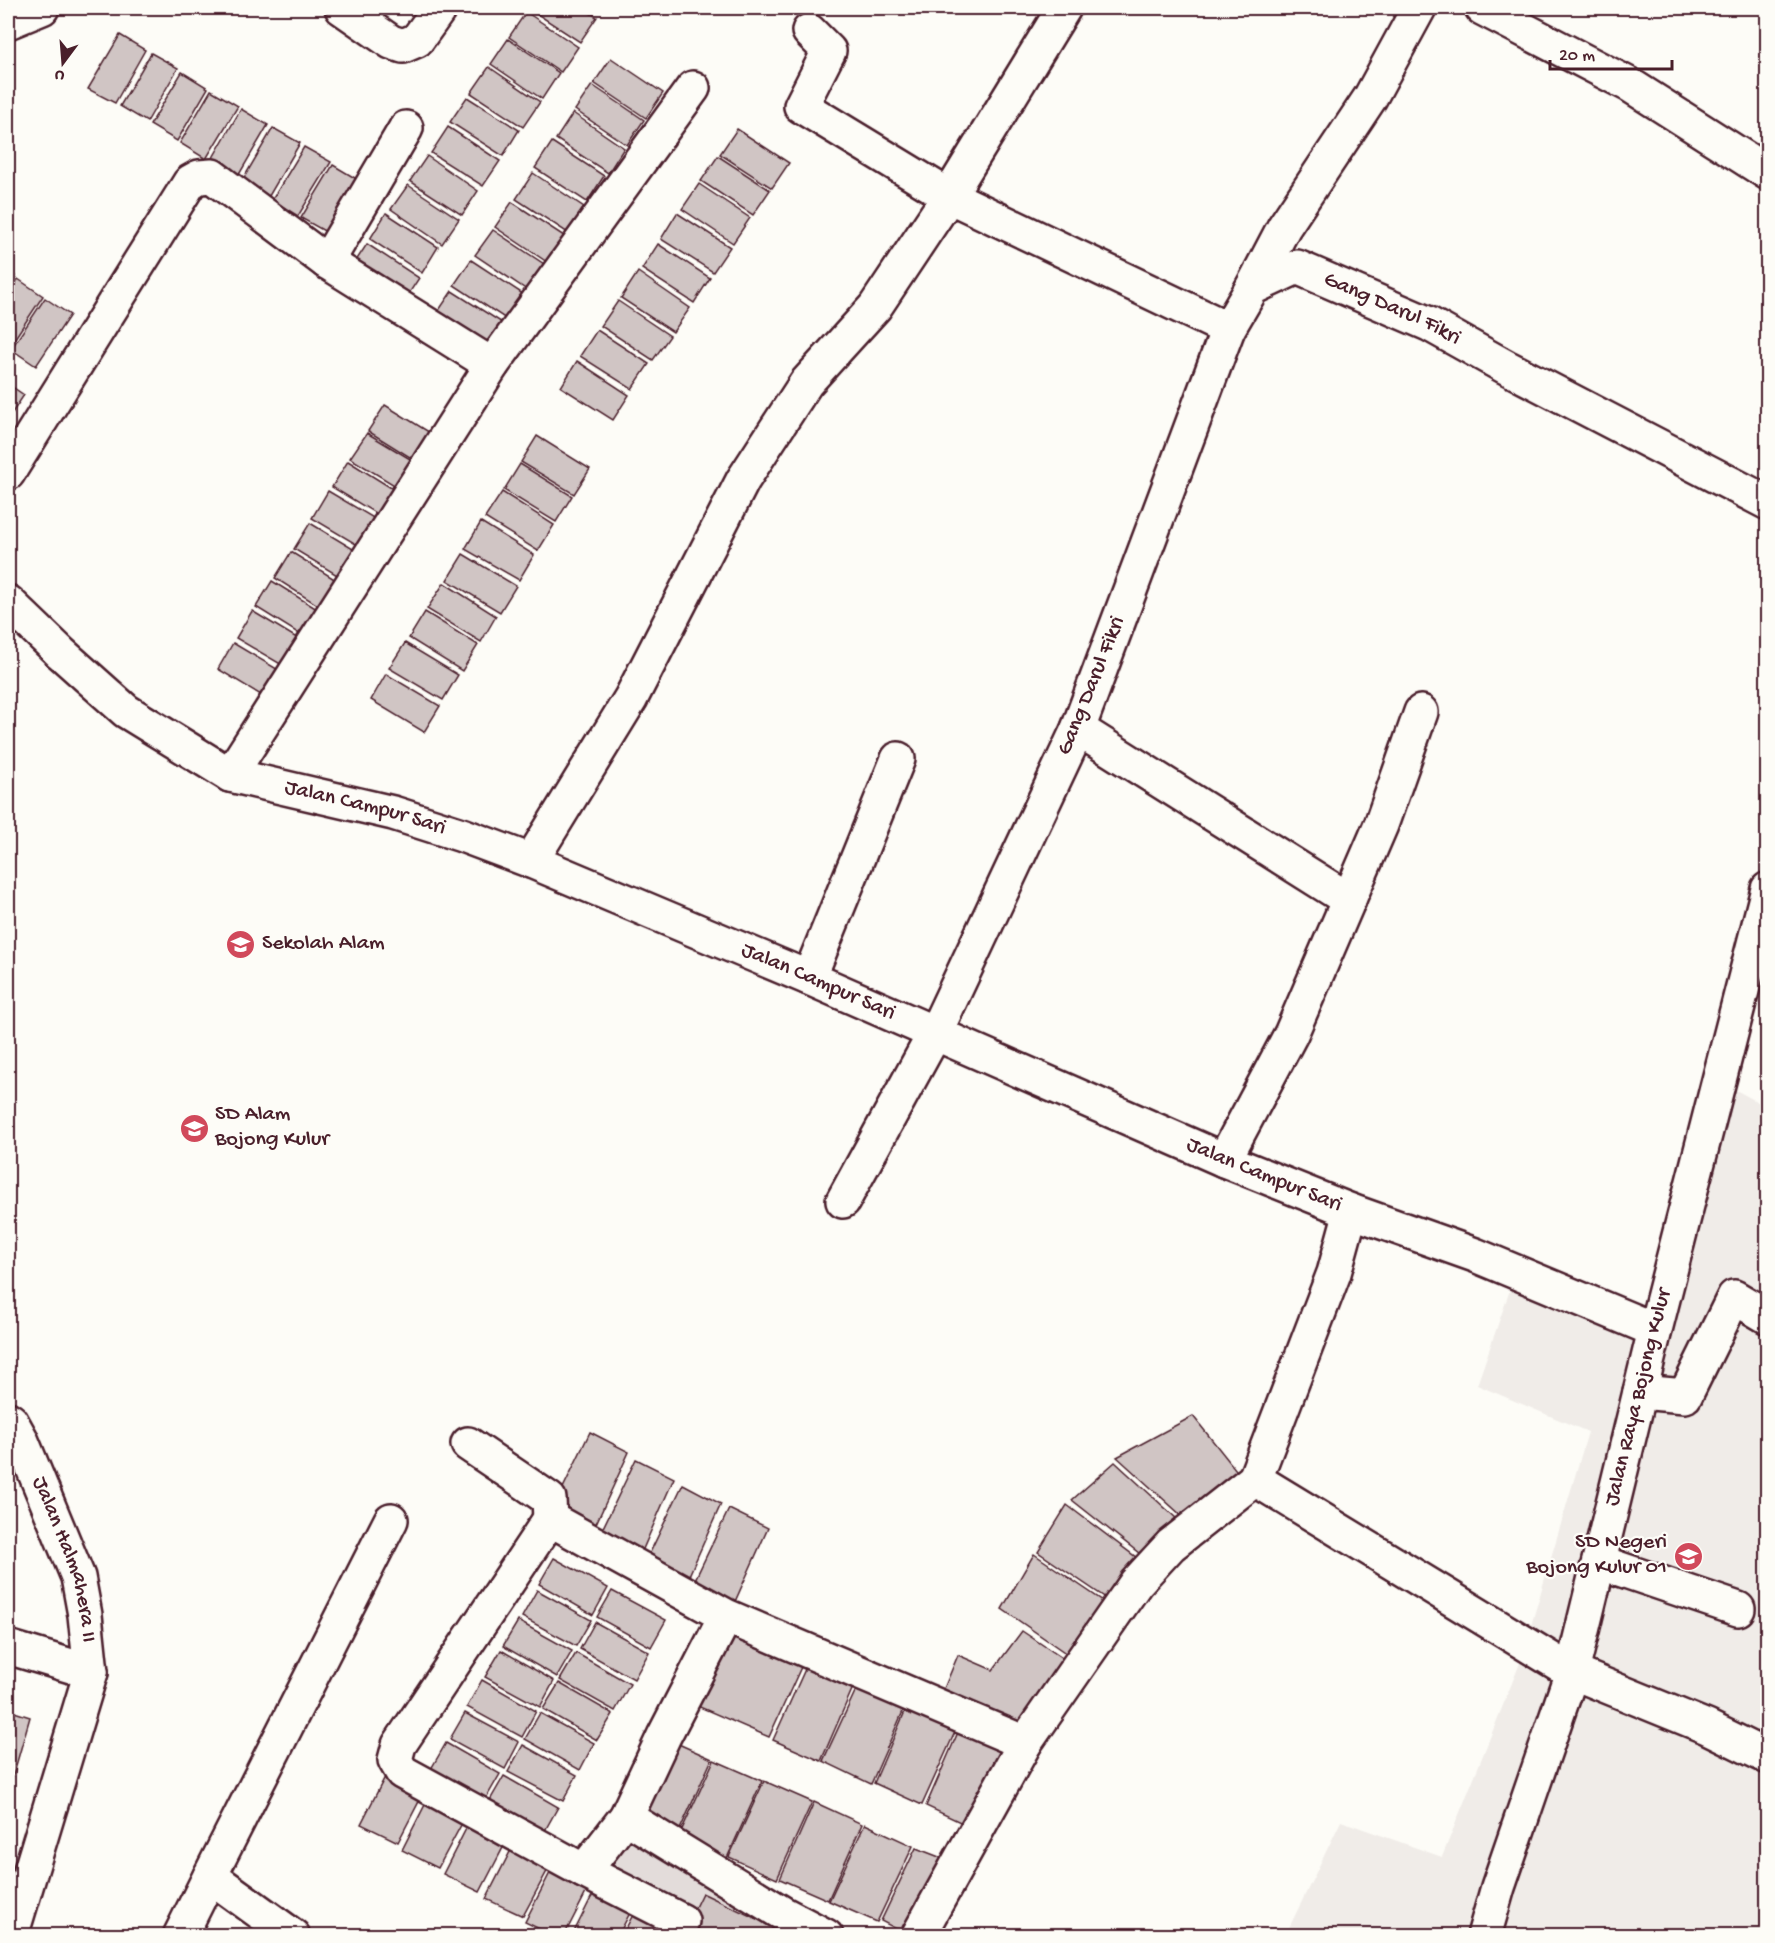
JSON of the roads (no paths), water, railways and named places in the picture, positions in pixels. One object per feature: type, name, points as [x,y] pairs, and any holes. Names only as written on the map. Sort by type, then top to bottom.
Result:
[{"type":"street","points":[[8,22],[42,8]]},
{"type":"street","points":[[342,8],[391,42],[403,46],[417,40],[440,8]]},
{"type":"street","points":[[531,861],[631,698],[743,480],[806,383],[875,307],[949,196],[1064,8]]},
{"type":"street","points":[[1252,288],[1284,226],[1370,98],[1419,8]]},
{"type":"street","points":[[1482,8],[1630,85],[1767,173]]},
{"type":"street","points":[[809,31],[829,51],[801,106],[949,196],[1227,329]]},
{"type":"street","points":[[230,775],[492,365],[693,88]]},
{"type":"street","points":[[327,262],[406,128]]},
{"type":"street","points":[[8,472],[190,182],[199,177],[212,176],[327,262],[492,365]]},
{"type":"street","name":"Gang Darul Fikri","points":[[843,1201],[935,1033],[1078,729],[1227,329],[1252,288],[1297,267],[1429,324],[1506,367],[1767,503]]},
{"type":"street","name":"Jalan Campur Sari","points":[[8,602],[61,654],[126,711],[230,775],[393,813],[462,835],[531,861],[809,978],[1224,1160],[1351,1211],[1475,1255],[1655,1330]]},
{"type":"street","points":[[1224,1160],[1291,1034],[1381,825],[1421,712]]},
{"type":"street","points":[[1078,729],[1348,900]]},
{"type":"street","points":[[809,978],[898,759]]},
{"type":"street","name":"Jalan Raya Bojong Kulur","points":[[1484,1935],[1498,1887],[1572,1672],[1655,1330],[1756,988],[1767,889]]},
{"type":"street","points":[[918,1935],[1025,1743],[1136,1583],[1171,1545],[1255,1479],[1334,1273],[1351,1211]]},
{"type":"street","points":[[1640,1392],[1685,1396],[1734,1298],[1767,1317]]},
{"type":"street","name":"Jalan Halmahera II","points":[[8,1419],[21,1439],[78,1577],[91,1672]]},
{"type":"street","points":[[468,1444],[549,1499],[550,1519],[399,1744],[395,1760],[402,1772],[682,1921]]},
{"type":"street","points":[[1255,1479],[1572,1672],[1707,1727],[1767,1757]]},
{"type":"street","points":[[550,1519],[726,1616],[1025,1743]]},
{"type":"street","points":[[180,1935],[391,1520]]},
{"type":"street","points":[[1599,1562],[1738,1609]]},
{"type":"street","points":[[584,1870],[626,1816],[726,1616]]},
{"type":"street","points":[[8,1647],[91,1672],[13,1915]]},
{"type":"street","points":[[626,1816],[782,1913],[826,1935]]},
{"type":"street","points":[[210,1876],[293,1935]]},
{"type":"place","name":"Sekolah Alam","points":[[241,944]]},
{"type":"place","name":"SD Alam Bojong Kulur","points":[[194,1128]]},
{"type":"place","name":"SD Negeri Bojong Kulur 01","points":[[1688,1556]]}]
